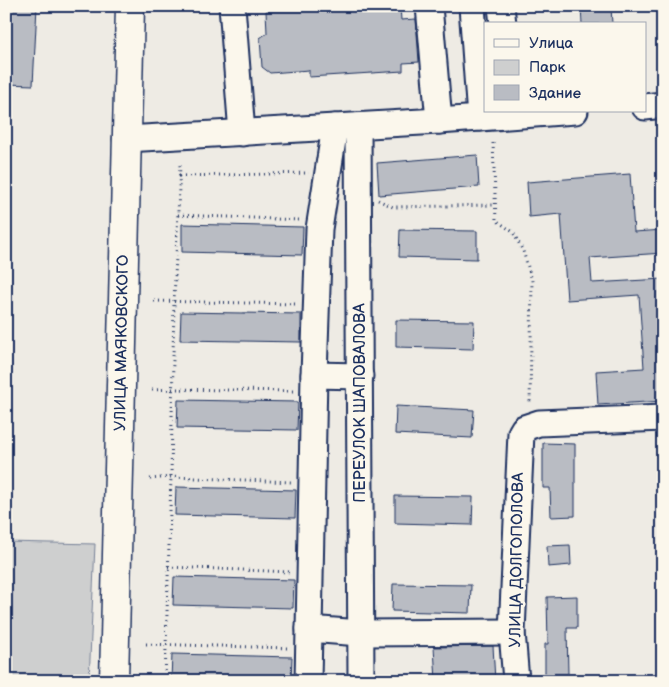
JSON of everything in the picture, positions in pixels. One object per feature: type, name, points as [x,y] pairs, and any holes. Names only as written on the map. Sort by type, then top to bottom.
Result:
[{"type":"main road","name":"УЛИЦА МАЯКОВСКОГО","points":[[114,681],[130,6]]},
{"type":"street","points":[[232,6],[242,133]]},
{"type":"street","points":[[429,6],[439,121]]},
{"type":"street","points":[[472,6],[480,118]]},
{"type":"street","points":[[501,6],[502,22]]},
{"type":"street","points":[[646,106],[663,105]]},
{"type":"street","points":[[126,139],[439,121],[480,118],[509,113],[542,112]]},
{"type":"street","points":[[308,681],[316,304],[320,220],[328,172],[347,126]]},
{"type":"street","name":"ПЕРЕУЛОК ШАПОВАЛОВА","points":[[347,126],[360,376],[360,681]]},
{"type":"street","points":[[314,383],[360,376]]},
{"type":"street","points":[[525,432],[663,418]]},
{"type":"street","name":"УЛИЦА ДОЛГОПОЛОВА","points":[[516,681],[512,632],[525,432]]},
{"type":"street","points":[[308,639],[360,633],[512,632]]},
{"type":"path","points":[[493,143],[496,220],[513,232],[523,251],[532,280],[525,432]]},
{"type":"path","points":[[165,681],[174,301],[180,165]]},
{"type":"path","points":[[179,176],[328,172]]},
{"type":"path","points":[[393,207],[495,205]]},
{"type":"path","points":[[178,215],[320,220]]},
{"type":"path","points":[[154,301],[316,304]]},
{"type":"path","points":[[152,390],[314,383]]},
{"type":"path","points":[[150,479],[171,477],[312,483]]},
{"type":"path","points":[[168,567],[310,572]]},
{"type":"path","points":[[146,644],[308,639]]},
{"type":"green space","points":[[6,542],[95,544],[89,681],[6,681]]},
{"type":"building","points":[[6,6],[37,6],[33,85],[6,84]]},
{"type":"building","points":[[336,6],[400,6],[401,20],[416,19],[419,62],[403,63],[403,71],[309,77],[309,70],[270,73],[262,67],[260,38],[267,33],[266,11]]},
{"type":"building","points":[[581,6],[611,6],[612,22],[582,22]]},
{"type":"building","points":[[477,155],[479,187],[379,195],[377,163]]},
{"type":"building","points":[[630,174],[634,232],[663,230],[663,253],[590,258],[592,283],[663,279],[663,401],[598,405],[596,371],[644,368],[639,295],[567,300],[561,214],[529,217],[527,182]]},
{"type":"building","points":[[182,224],[303,227],[302,255],[182,252]]},
{"type":"building","points":[[400,230],[477,231],[477,259],[399,257]]},
{"type":"building","points":[[181,312],[301,314],[301,342],[180,340]]},
{"type":"building","points":[[396,320],[474,321],[473,349],[396,347]]},
{"type":"building","points":[[178,400],[298,402],[297,430],[177,428]]},
{"type":"building","points":[[396,406],[474,410],[472,438],[395,434]]},
{"type":"building","points":[[543,443],[575,444],[575,516],[551,517],[550,488],[543,488]]},
{"type":"building","points":[[176,487],[296,490],[295,518],[175,515]]},
{"type":"building","points":[[395,496],[473,497],[472,525],[395,523]]},
{"type":"building","points":[[570,545],[571,565],[548,567],[547,546]]},
{"type":"building","points":[[174,577],[294,580],[293,608],[173,605]]},
{"type":"building","points":[[393,584],[471,585],[470,613],[392,611]]},
{"type":"building","points":[[577,596],[577,628],[567,628],[568,674],[545,674],[545,644],[548,644],[547,597]]},
{"type":"building","points":[[493,646],[495,681],[436,681],[434,647]]},
{"type":"building","points":[[172,654],[292,657],[291,681],[171,681]]}]
